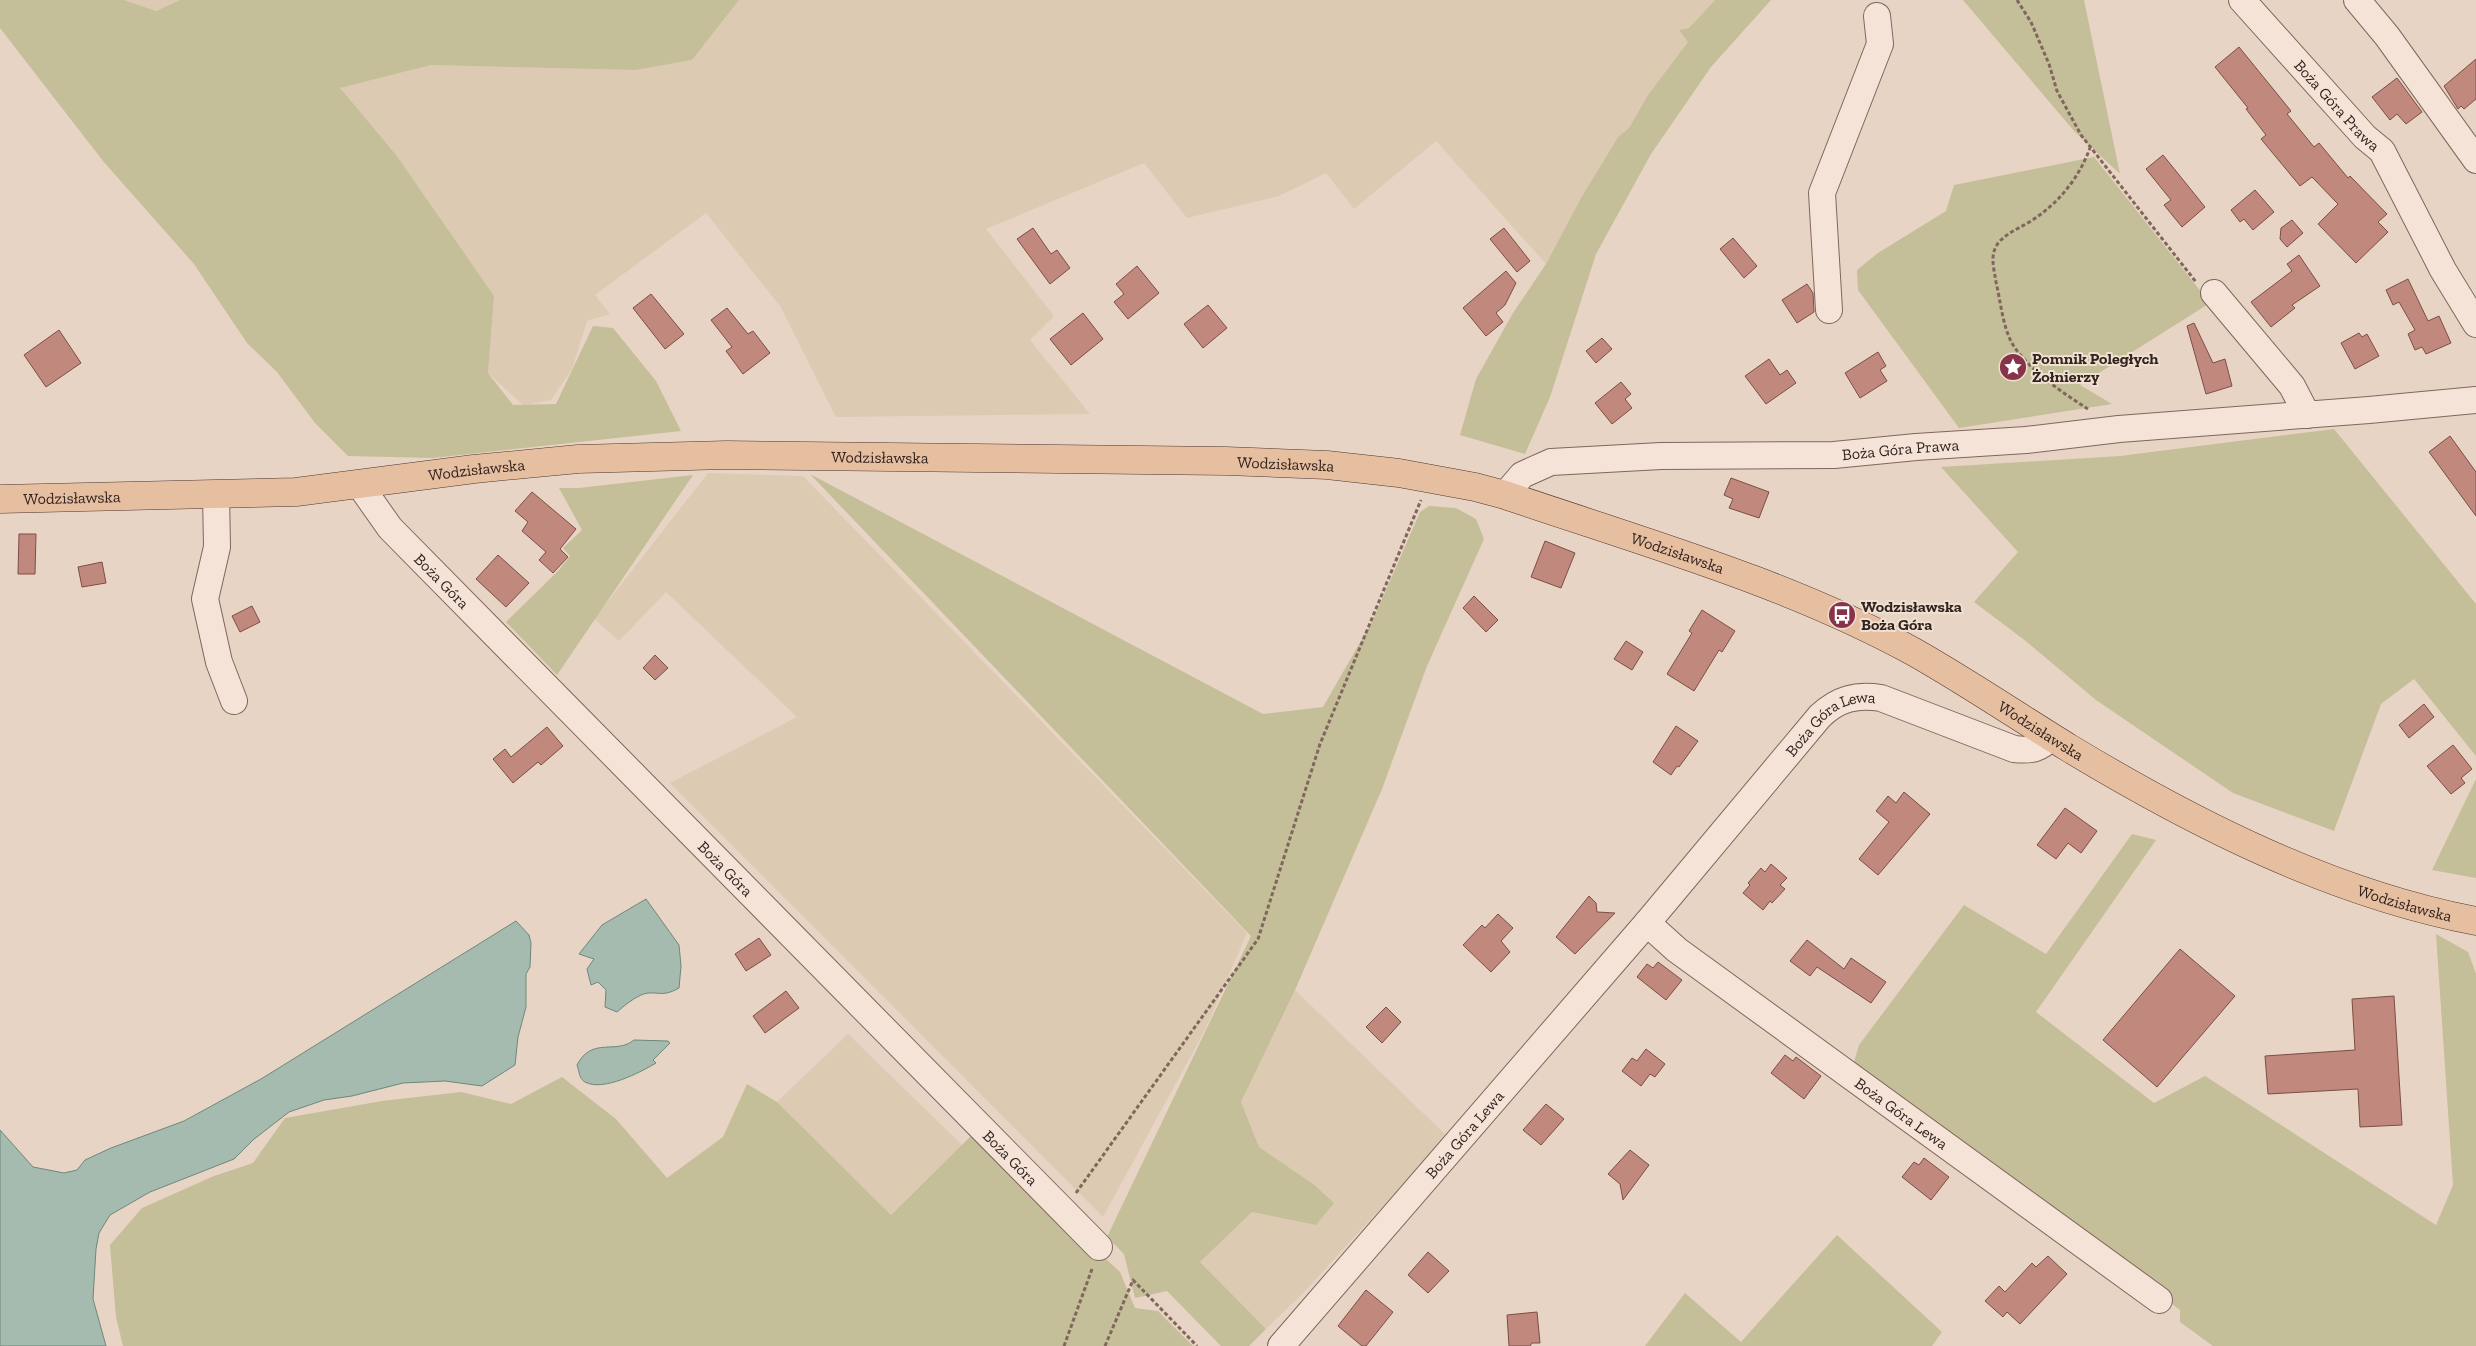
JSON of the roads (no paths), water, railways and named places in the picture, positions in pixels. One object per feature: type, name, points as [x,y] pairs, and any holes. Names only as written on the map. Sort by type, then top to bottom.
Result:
[{"type":"main road","name":"Wodzisławska","points":[[0,499],[296,492],[578,459],[727,456],[1235,462],[1327,465],[1385,470],[1475,487],[1505,495],[1709,564],[1842,615],[1914,652],[2051,737],[2241,842],[2348,886],[2476,921]]},
{"type":"street","name":"Boża Góra Prawa","points":[[2242,0],[2365,138],[2382,151],[2442,270],[2476,324]]},
{"type":"street","points":[[2356,0],[2387,36],[2476,160]]},
{"type":"street","points":[[1829,310],[1822,193],[1880,44],[1877,16]]},
{"type":"street","points":[[2214,293],[2292,386],[2307,415]]},
{"type":"street","name":"Boża Góra Prawa","points":[[1505,495],[1522,475],[1551,462],[1661,456],[1834,455],[1916,447],[2026,440],[2118,429],[2476,400]]},
{"type":"street","name":"Boża Góra","points":[[359,484],[390,528],[1099,1247]]},
{"type":"street","points":[[216,494],[217,547],[205,599],[219,662],[234,701]]},
{"type":"street","name":"Boża Góra Lewa","points":[[1281,1346],[1647,923],[1820,716],[1831,706],[1848,698],[1866,696],[1881,698],[2014,749],[2028,751],[2038,748],[2051,737]]},
{"type":"street","name":"Boża Góra Lewa","points":[[1647,923],[1677,950],[2159,1300]]},
{"type":"place","name":"Pomnik Poległych Żołnierzy","points":[[2013,367]]},
{"type":"place","name":"Wodzisławska Boża Góra","points":[[1842,615]]}]
